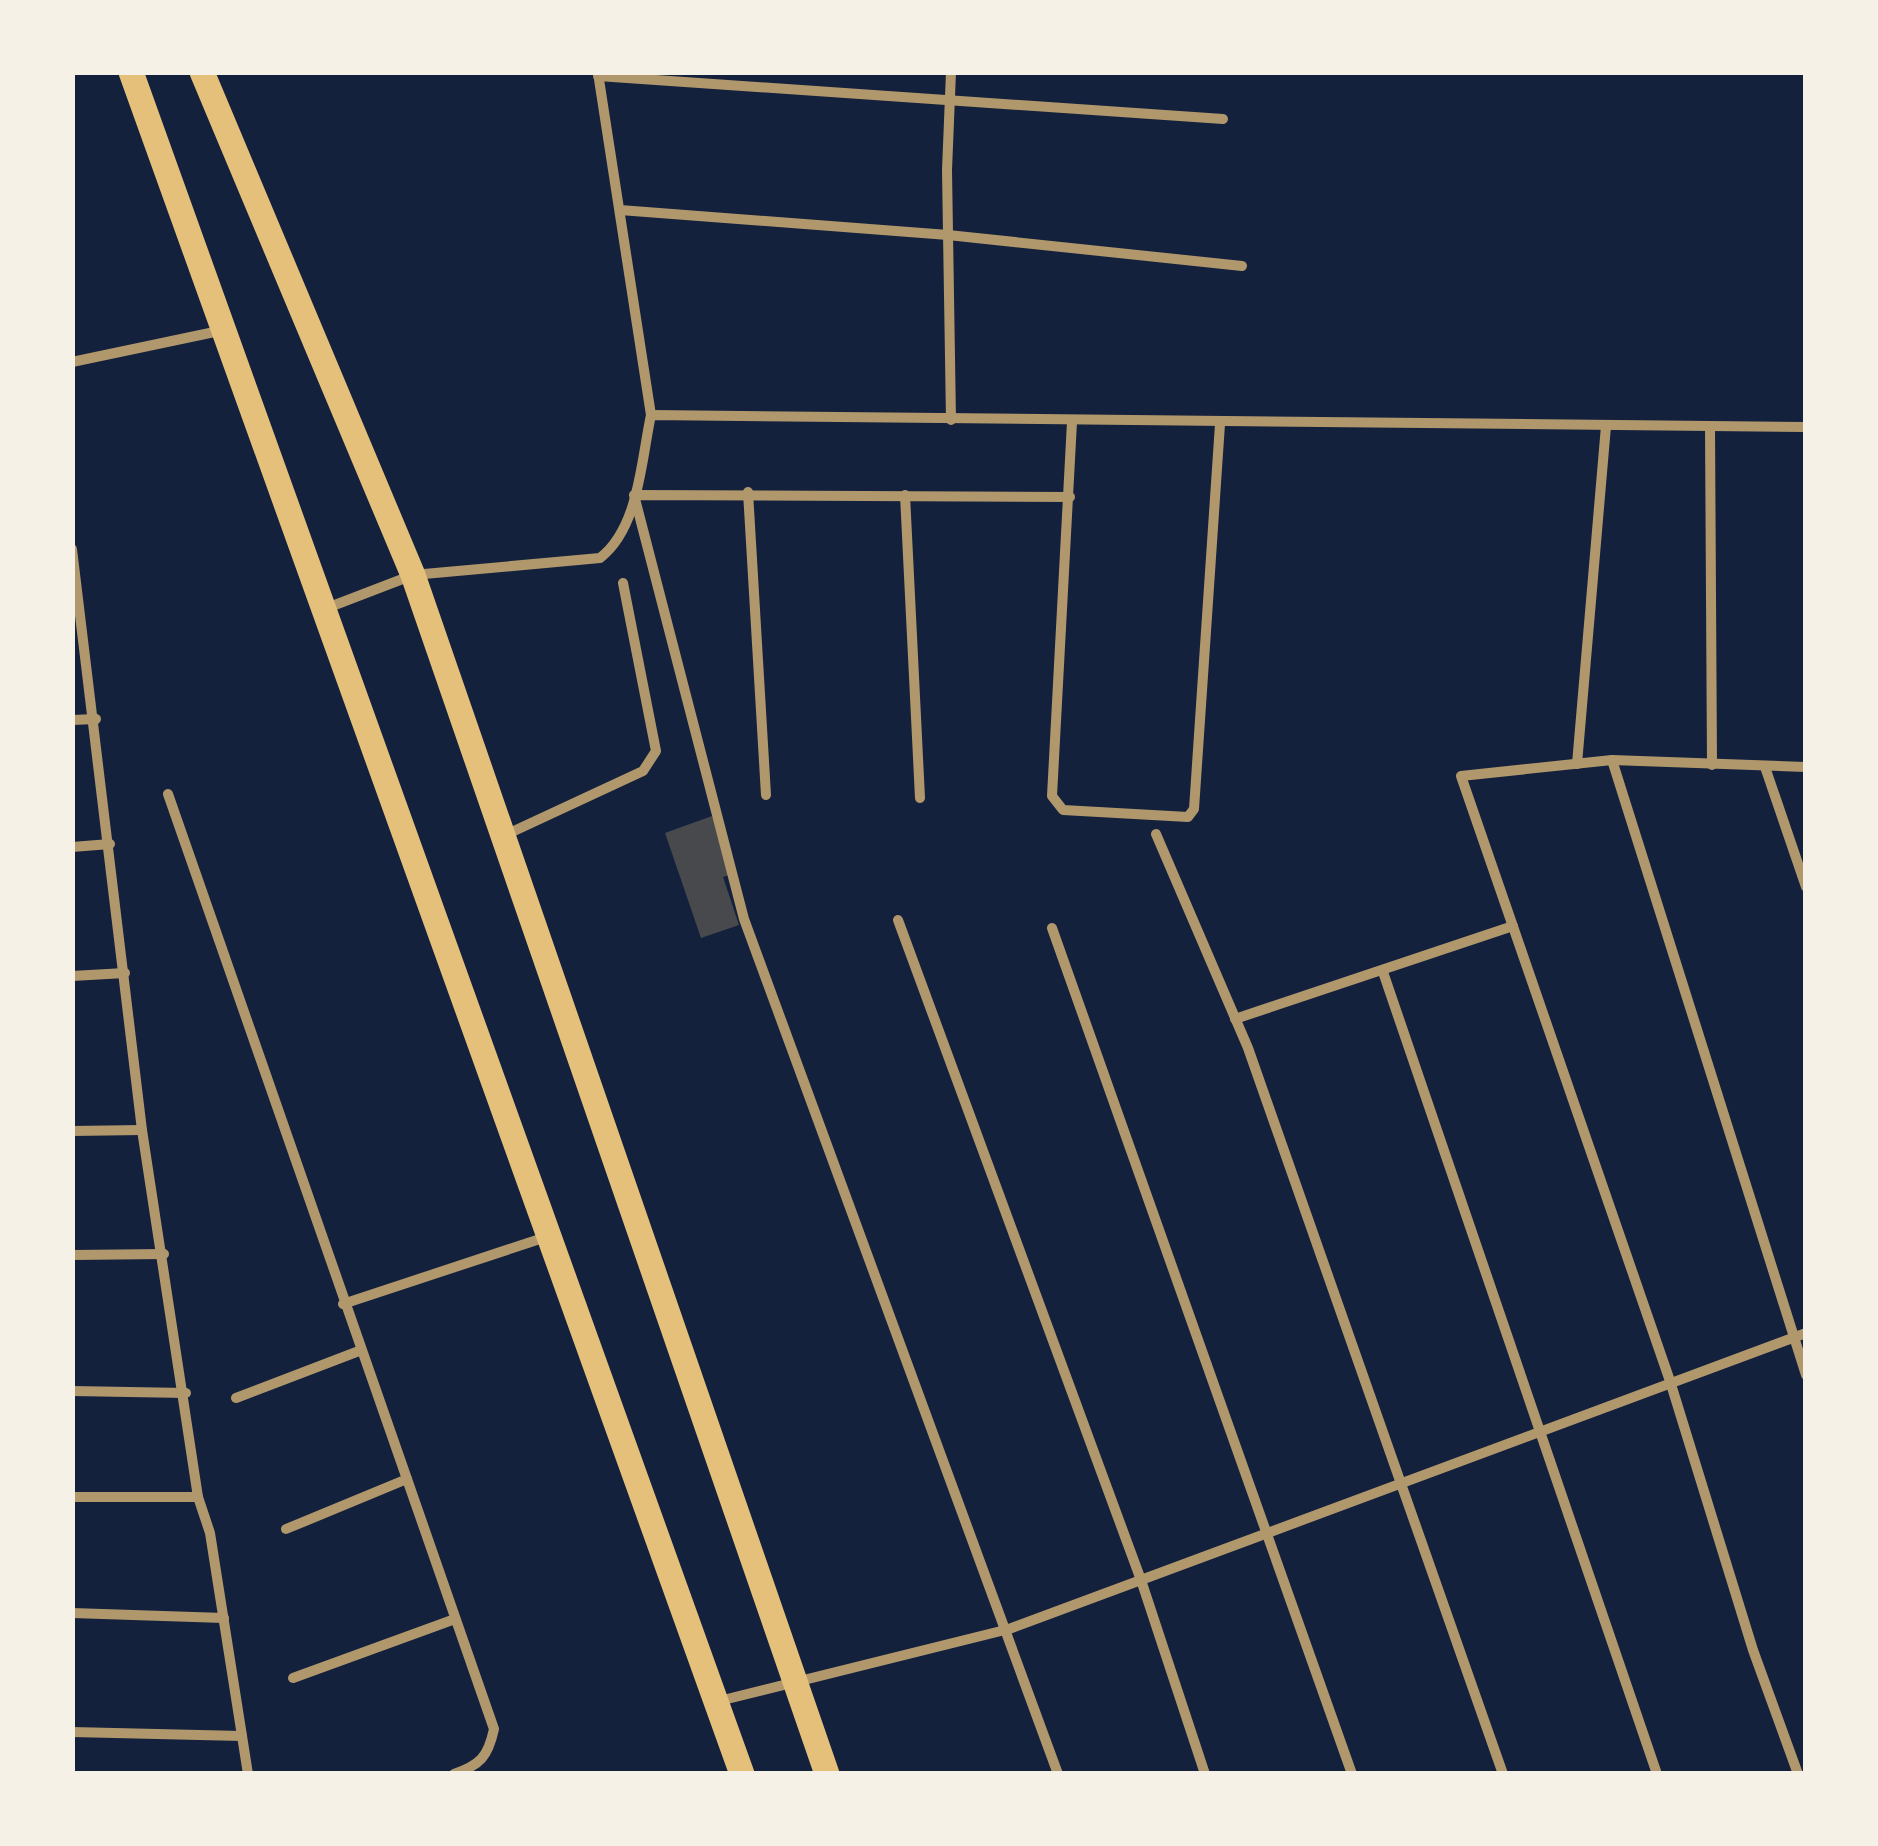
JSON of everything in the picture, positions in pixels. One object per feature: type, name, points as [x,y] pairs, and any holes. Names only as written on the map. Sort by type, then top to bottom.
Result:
[{"type":"main road","points":[[131,72],[742,1774]]},
{"type":"main road","points":[[202,72],[412,575],[826,1774]]},
{"type":"street","points":[[950,420],[951,72]]},
{"type":"street","points":[[326,608],[412,575],[600,558],[616,545],[634,495],[652,415],[598,74],[1223,119]]},
{"type":"street","points":[[620,210],[948,235],[1242,266]]},
{"type":"street","points":[[72,362],[225,330]]},
{"type":"street","points":[[652,415],[1220,424],[1806,427]]},
{"type":"street","points":[[1072,422],[1052,796],[1063,810],[1188,817],[1194,809],[1220,424]]},
{"type":"street","points":[[1577,764],[1606,426]]},
{"type":"street","points":[[1710,427],[1712,764]]},
{"type":"street","points":[[634,495],[748,492],[1070,497]]},
{"type":"street","points":[[748,492],[766,795]]},
{"type":"street","points":[[634,495],[744,919],[1009,1628],[1058,1774]]},
{"type":"street","points":[[905,495],[920,798]]},
{"type":"street","points":[[72,548],[96,719],[142,1130],[186,1394],[198,1497],[224,1618],[248,1774]]},
{"type":"street","points":[[502,837],[644,771],[650,763],[656,750],[623,583]]},
{"type":"street","points":[[72,720],[96,719]]},
{"type":"street","points":[[1612,760],[1806,1375]]},
{"type":"street","points":[[1798,1774],[1753,1650],[1670,1381],[1461,776],[1612,760],[1806,766]]},
{"type":"street","points":[[1765,767],[1806,887]]},
{"type":"street","points":[[168,794],[359,1351],[494,1729],[490,1749],[479,1765],[454,1774]]},
{"type":"street","points":[[1156,834],[1234,1019],[1403,1483],[1503,1774]]},
{"type":"street","points":[[72,847],[110,844]]},
{"type":"street","points":[[898,920],[1140,1580],[1205,1774]]},
{"type":"street","points":[[1234,1019],[1513,926]]},
{"type":"street","points":[[1052,928],[1352,1774]]},
{"type":"street","points":[[1383,972],[1657,1774]]},
{"type":"street","points":[[72,976],[124,973]]},
{"type":"street","points":[[72,1131],[142,1130]]},
{"type":"street","points":[[343,1304],[550,1236]]},
{"type":"street","points":[[72,1255],[164,1254]]},
{"type":"street","points":[[718,1701],[1009,1628],[1806,1333]]},
{"type":"street","points":[[236,1398],[359,1351]]},
{"type":"street","points":[[72,1392],[186,1394]]},
{"type":"street","points":[[286,1528],[407,1480]]},
{"type":"street","points":[[72,1497],[198,1497]]},
{"type":"street","points":[[72,1613],[224,1618]]},
{"type":"street","points":[[293,1678],[454,1618]]},
{"type":"street","points":[[72,1732],[242,1736]]},
{"type":"building","points":[[712,816],[732,874],[723,877],[739,925],[701,938],[665,833]]}]
